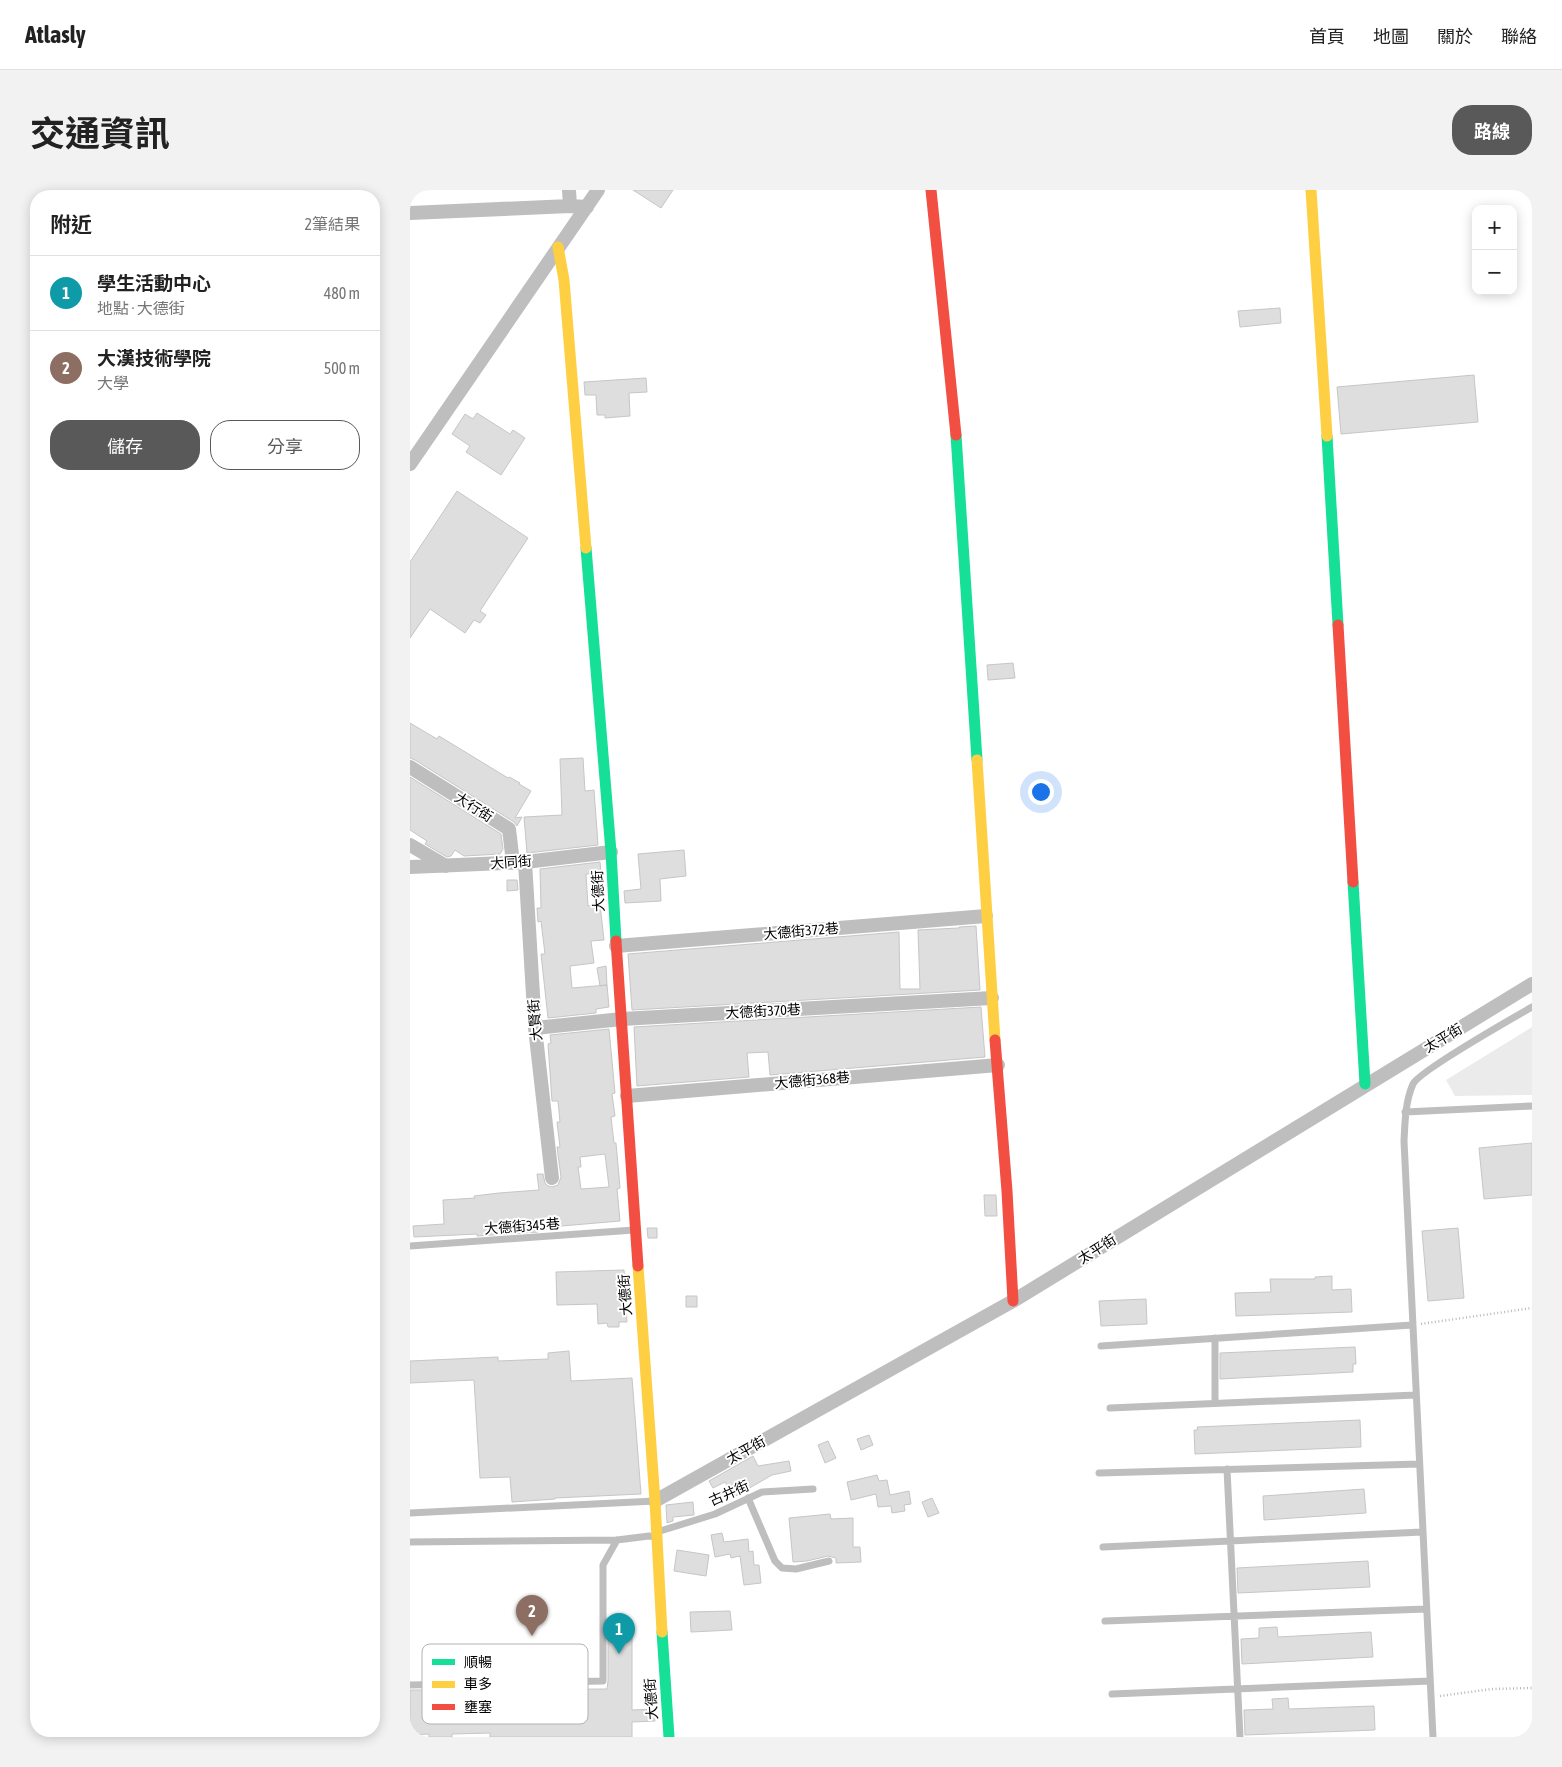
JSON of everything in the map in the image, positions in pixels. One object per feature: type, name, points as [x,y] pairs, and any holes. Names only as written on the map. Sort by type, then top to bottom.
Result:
[{"type":"street","points":[[569,190],[570,206]]},
{"type":"street","points":[[410,464],[598,190]]},
{"type":"street","points":[[931,190],[954,408],[986,916],[1007,1191],[1013,1301]]},
{"type":"street","points":[[1311,190],[1322,336],[1365,1084]]},
{"type":"street","points":[[410,214],[570,206],[587,207]]},
{"type":"street","name":"大德街","points":[[558,247],[564,280],[611,852],[655,1501],[668,1737]]},
{"type":"street","name":"大行街","points":[[410,767],[509,829],[519,862]]},
{"type":"street","points":[[410,845],[447,866]]},
{"type":"street","name":"大同街","points":[[410,867],[519,862],[611,852]]},
{"type":"street","name":"大賢街","points":[[519,862],[552,1178]]},
{"type":"street","name":"大德街372巷","points":[[616,946],[986,916]]},
{"type":"street","name":"太平街","points":[[655,1501],[1013,1301],[1365,1084],[1532,984]]},
{"type":"street","name":"大德街370巷","points":[[535,1028],[622,1020],[992,998]]},
{"type":"street","name":"大德街368巷","points":[[627,1096],[998,1065]]},
{"type":"lane","points":[[1433,1737],[1412,1325],[1404,1141],[1405,1112],[1413,1082],[1442,1061],[1532,1007]]},
{"type":"lane","points":[[1405,1112],[1532,1106]]},
{"type":"lane","name":"大德街345巷","points":[[410,1246],[636,1230]]},
{"type":"lane","points":[[1101,1346],[1412,1325]]},
{"type":"lane","points":[[1215,1338],[1216,1403]]},
{"type":"lane","points":[[1110,1408],[1416,1395]]},
{"type":"lane","points":[[1099,1473],[1419,1464]]},
{"type":"lane","points":[[1227,1469],[1240,1737]]},
{"type":"lane","name":"古井街","points":[[410,1542],[617,1540],[649,1536],[715,1514],[762,1492],[813,1489]]},
{"type":"lane","points":[[748,1498],[754,1508],[775,1561],[782,1568],[796,1569],[828,1561]]},
{"type":"lane","points":[[410,1513],[655,1501]]},
{"type":"lane","points":[[1103,1547],[1422,1532]]},
{"type":"lane","points":[[588,1681],[603,1681],[603,1565],[617,1540]]},
{"type":"lane","points":[[1105,1621],[1426,1609]]},
{"type":"lane","points":[[1112,1694],[1430,1681]]},
{"type":"path","points":[[1412,1325],[1532,1308]]},
{"type":"path","points":[[1431,1697],[1492,1688],[1532,1688]]},
{"type":"shaded area","points":[[1532,1027],[1532,1095],[1455,1096],[1446,1080]]},
{"type":"building","points":[[633,190],[673,190],[661,208]]},
{"type":"building","points":[[1280,308],[1281,323],[1240,327],[1238,311]]},
{"type":"building","points":[[1474,375],[1478,422],[1341,434],[1337,387]]},
{"type":"building","points":[[646,378],[647,392],[629,393],[630,416],[605,418],[605,415],[597,415],[596,395],[585,395],[584,382]]},
{"type":"building","points":[[477,413],[510,434],[513,430],[525,438],[501,475],[466,452],[470,446],[452,434],[465,414],[473,419]]},
{"type":"building","points":[[457,491],[528,538],[480,611],[486,615],[480,623],[474,620],[465,633],[430,609],[410,638],[410,562]]},
{"type":"building","points":[[1013,663],[1015,678],[988,680],[987,665]]},
{"type":"building","points":[[410,723],[437,739],[439,736],[531,791],[515,818],[522,817],[517,826],[514,822],[410,758]]},
{"type":"building","points":[[583,758],[585,791],[594,790],[598,845],[527,853],[524,817],[562,815],[560,759]]},
{"type":"building","points":[[410,777],[501,834],[503,849],[500,854],[464,856],[455,850],[451,856],[447,857],[425,844],[427,841],[410,830]]},
{"type":"building","points":[[684,850],[686,876],[660,879],[661,901],[625,903],[624,891],[641,889],[638,854]]},
{"type":"building","points":[[600,862],[601,873],[586,874],[588,906],[600,904],[604,940],[591,941],[594,963],[570,966],[572,988],[607,985],[609,1007],[596,1009],[596,1013],[548,1018],[541,954],[545,954],[541,921],[538,922],[537,908],[541,908],[540,869]]},
{"type":"building","points":[[507,880],[517,880],[518,890],[507,891]]},
{"type":"building","points":[[976,926],[980,990],[632,1010],[628,954],[899,932],[900,989],[920,989],[918,930]]},
{"type":"building","points":[[606,966],[607,985],[600,986],[597,968]]},
{"type":"building","points":[[981,1007],[985,1057],[770,1075],[768,1052],[747,1053],[749,1077],[637,1086],[634,1027]]},
{"type":"building","points":[[609,1029],[615,1093],[612,1094],[615,1116],[611,1117],[614,1143],[616,1143],[620,1188],[617,1189],[620,1221],[538,1228],[538,1232],[477,1236],[477,1234],[414,1237],[413,1226],[444,1224],[443,1200],[539,1190],[537,1174],[543,1174],[545,1183],[548,1186],[558,1185],[561,1177],[557,1147],[560,1147],[557,1122],[560,1122],[558,1101],[552,1101],[548,1044],[551,1043],[550,1035]],"holes":[[[605,1154],[609,1187],[581,1189],[578,1167],[581,1167],[580,1157]]]},
{"type":"building","points":[[1532,1143],[1532,1195],[1484,1199],[1479,1148]]},
{"type":"building","points":[[984,1195],[996,1195],[997,1216],[985,1216]]},
{"type":"building","points":[[647,1228],[657,1228],[657,1238],[648,1238]]},
{"type":"building","points":[[1458,1228],[1464,1298],[1428,1301],[1422,1231]]},
{"type":"building","points":[[624,1270],[627,1322],[619,1322],[619,1327],[608,1327],[607,1323],[598,1324],[597,1304],[557,1305],[556,1272]]},
{"type":"building","points":[[1332,1276],[1332,1290],[1351,1289],[1352,1312],[1236,1316],[1235,1293],[1271,1292],[1270,1279],[1315,1279],[1315,1277]]},
{"type":"building","points":[[686,1296],[697,1296],[697,1307],[686,1307]]},
{"type":"building","points":[[1146,1299],[1147,1324],[1101,1326],[1099,1301]]},
{"type":"building","points":[[1355,1347],[1356,1364],[1353,1364],[1353,1372],[1220,1379],[1220,1353]]},
{"type":"building","points":[[569,1351],[571,1381],[632,1378],[641,1494],[512,1502],[510,1477],[480,1478],[474,1380],[410,1383],[410,1361],[498,1357],[498,1361],[548,1359],[548,1353]]},
{"type":"building","points":[[1360,1420],[1361,1447],[1195,1454],[1194,1430],[1198,1430],[1197,1427]]},
{"type":"building","points":[[869,1435],[873,1445],[861,1450],[857,1439]]},
{"type":"building","points":[[828,1441],[836,1458],[825,1463],[818,1445]]},
{"type":"building","points":[[753,1456],[758,1466],[789,1461],[791,1471],[772,1475],[734,1497],[725,1482],[713,1488],[709,1481]]},
{"type":"building","points":[[877,1475],[879,1481],[887,1480],[890,1495],[909,1491],[911,1504],[904,1505],[905,1511],[892,1513],[891,1506],[878,1507],[876,1494],[851,1500],[847,1482]]},
{"type":"building","points":[[1364,1489],[1366,1513],[1264,1520],[1263,1496]]},
{"type":"building","points":[[932,1498],[939,1513],[928,1517],[922,1502]]},
{"type":"building","points":[[693,1502],[694,1515],[673,1517],[673,1521],[667,1523],[666,1505]]},
{"type":"building","points":[[830,1514],[831,1519],[853,1518],[853,1547],[860,1547],[861,1562],[836,1563],[836,1558],[828,1556],[793,1562],[789,1518]]},
{"type":"building","points":[[722,1533],[724,1542],[748,1539],[749,1552],[753,1551],[754,1565],[759,1565],[761,1583],[744,1585],[740,1556],[731,1558],[730,1554],[715,1557],[711,1535]]},
{"type":"building","points":[[677,1550],[709,1555],[706,1576],[674,1571]]},
{"type":"building","points":[[1368,1561],[1370,1587],[1238,1593],[1237,1568]]},
{"type":"building","points":[[730,1611],[732,1630],[691,1632],[690,1612]]},
{"type":"building","points":[[608,1619],[632,1620],[632,1710],[654,1709],[655,1721],[632,1722],[632,1737],[490,1737],[490,1733],[452,1734],[452,1737],[429,1737],[429,1734],[410,1735],[410,1690],[422,1690],[422,1724],[588,1724],[588,1689],[607,1689]]},
{"type":"building","points":[[1277,1627],[1278,1637],[1371,1632],[1373,1657],[1242,1664],[1241,1639],[1259,1638],[1259,1628]]},
{"type":"building","points":[[1288,1698],[1289,1709],[1374,1706],[1375,1730],[1245,1735],[1244,1710],[1273,1709],[1272,1699]]},
{"type":"traffic: fast","points":[[956,435],[977,760]]},
{"type":"traffic: fast","points":[[1327,436],[1338,625]]},
{"type":"traffic: fast","points":[[586,548],[611,852],[616,941]]},
{"type":"traffic: fast","points":[[1353,882],[1365,1084]]},
{"type":"traffic: fast","points":[[662,1632],[669,1737]]},
{"type":"traffic: slow","points":[[1311,190],[1327,436]]},
{"type":"traffic: slow","points":[[558,247],[564,280],[586,548]]},
{"type":"traffic: slow","points":[[977,760],[995,1040]]},
{"type":"traffic: slow","points":[[638,1266],[655,1501],[662,1632]]},
{"type":"traffic: jam","points":[[931,190],[956,435]]},
{"type":"traffic: jam","points":[[1338,625],[1353,882]]},
{"type":"traffic: jam","points":[[616,941],[638,1266]]},
{"type":"traffic: jam","points":[[995,1040],[1007,1191],[1013,1301]]},
{"type":"place","name":"大漢技術學院","points":[[532,1636]]},
{"type":"place","name":"學生活動中心","points":[[619,1654]]}]
